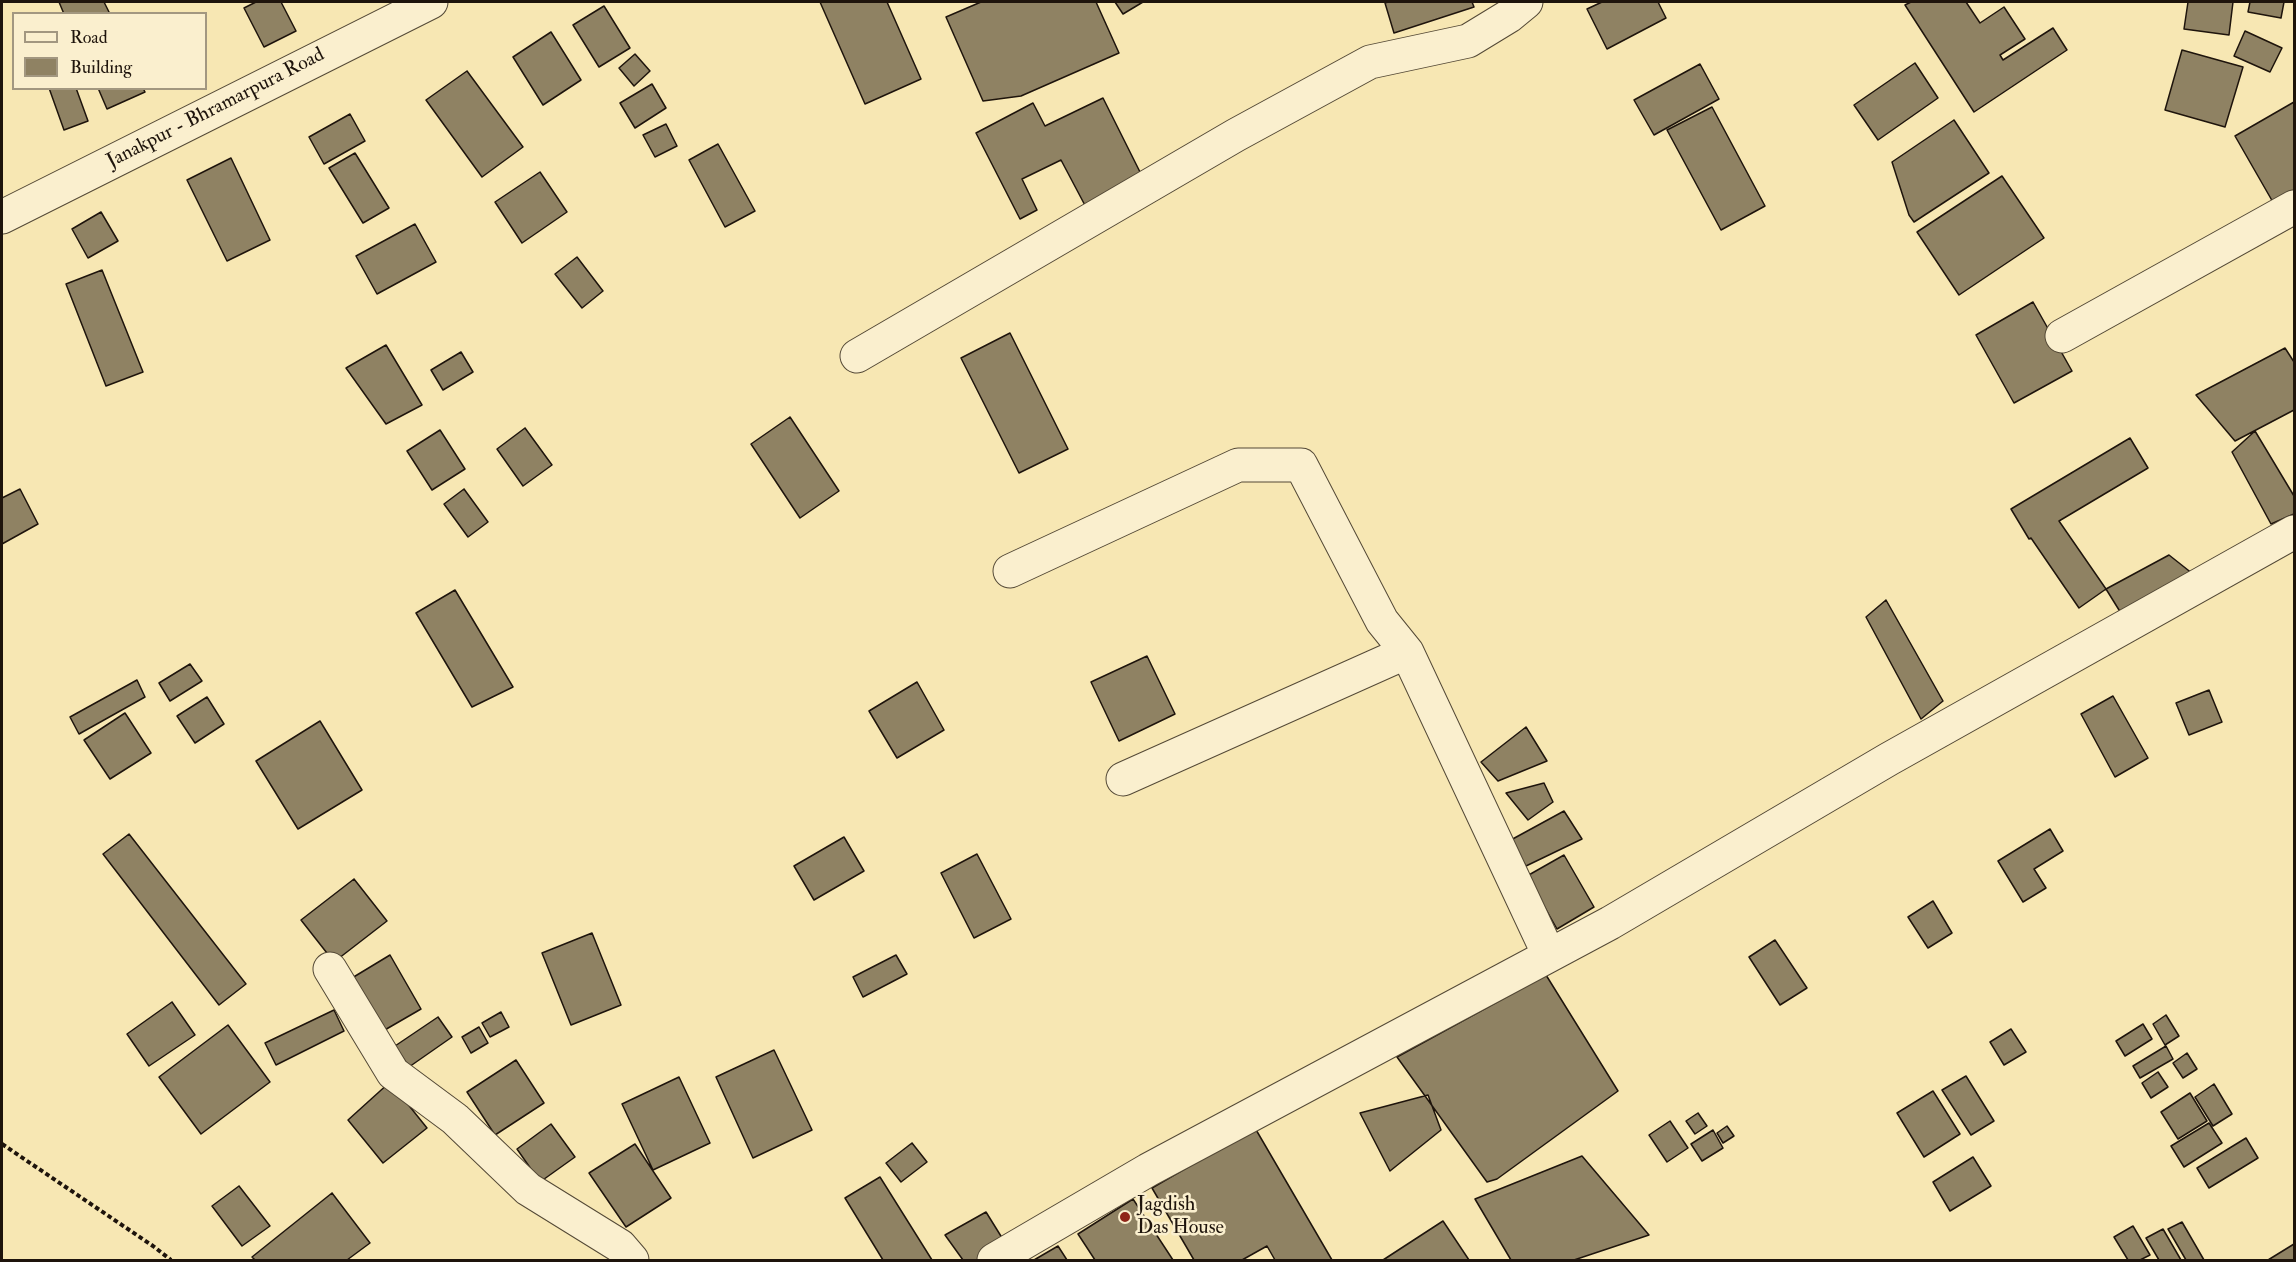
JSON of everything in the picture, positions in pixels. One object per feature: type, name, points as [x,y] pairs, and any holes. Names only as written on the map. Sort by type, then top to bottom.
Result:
[{"type":"street","name":"Janakpur - Bhramarpura Road","points":[[2,217],[431,2]]},
{"type":"street","points":[[857,356],[1236,135],[1370,62],[1468,41],[1509,16],[1526,2]]},
{"type":"street","points":[[2062,336],[2295,207]]},
{"type":"street","points":[[1010,571],[1238,465],[1301,465],[1382,621],[1407,652],[1549,955]]},
{"type":"street","points":[[994,1260],[1149,1170],[1610,923],[1889,759],[2295,532]]},
{"type":"street","points":[[1123,779],[1407,652]]},
{"type":"street","points":[[330,969],[393,1073],[455,1119],[528,1189],[620,1246],[632,1260]]},
{"type":"path","points":[[2,1144],[171,1260]]},
{"type":"building","points":[[59,2],[104,2],[109,12],[63,12]]},
{"type":"building","points":[[256,2],[281,2],[296,31],[264,47],[244,8]]},
{"type":"building","points":[[820,2],[887,2],[921,79],[865,104]]},
{"type":"building","points":[[981,2],[1096,2],[1119,53],[1021,96],[983,101],[946,17]]},
{"type":"building","points":[[1115,2],[1143,2],[1123,14]]},
{"type":"building","points":[[1472,2],[1474,7],[1394,33],[1385,3]]},
{"type":"building","points":[[1602,2],[1658,2],[1666,18],[1607,49],[1587,9]]},
{"type":"building","points":[[1911,2],[1966,2],[1980,23],[2004,7],[2025,39],[2000,55],[2003,60],[2053,28],[2067,50],[1974,112],[1905,5]]},
{"type":"building","points":[[2188,2],[2233,2],[2229,35],[2184,29]]},
{"type":"building","points":[[2250,2],[2284,2],[2281,18],[2248,12]]},
{"type":"building","points":[[604,6],[630,48],[599,67],[573,25]]},
{"type":"building","points":[[2245,31],[2282,48],[2270,72],[2234,56]]},
{"type":"building","points":[[551,32],[581,80],[543,105],[513,57]]},
{"type":"building","points":[[2182,50],[2243,67],[2225,127],[2165,110]]},
{"type":"building","points":[[635,54],[650,71],[634,86],[619,68]]},
{"type":"building","points":[[1915,63],[1938,98],[1878,140],[1854,105]]},
{"type":"building","points":[[1700,64],[1719,99],[1654,135],[1634,100]]},
{"type":"building","points":[[467,71],[523,147],[482,177],[426,100]]},
{"type":"building","points":[[652,84],[666,108],[635,128],[620,103]]},
{"type":"building","points":[[50,90],[77,90],[88,121],[64,130]]},
{"type":"building","points":[[99,90],[144,90],[145,92],[107,109]]},
{"type":"building","points":[[1103,98],[1145,182],[1088,211],[1061,160],[1022,179],[1037,210],[1020,219],[976,133],[1033,103],[1045,126]]},
{"type":"building","points":[[2294,102],[2294,192],[2274,204],[2235,136]]},
{"type":"building","points":[[1712,107],[1765,206],[1721,230],[1667,130]]},
{"type":"building","points":[[350,114],[365,141],[324,164],[309,137]]},
{"type":"building","points":[[1954,120],[1989,173],[1914,222],[1909,215],[1892,162]]},
{"type":"building","points":[[666,124],[677,146],[655,157],[643,135]]},
{"type":"building","points":[[718,144],[755,211],[725,227],[689,160]]},
{"type":"building","points":[[355,153],[389,208],[363,223],[329,168]]},
{"type":"building","points":[[231,158],[270,240],[227,261],[187,180]]},
{"type":"building","points":[[540,172],[567,212],[522,243],[495,202]]},
{"type":"building","points":[[2002,176],[2044,238],[1959,295],[1917,232]]},
{"type":"building","points":[[101,212],[118,241],[88,258],[72,229]]},
{"type":"building","points":[[415,224],[436,262],[377,294],[356,256]]},
{"type":"building","points":[[577,257],[603,291],[582,308],[555,274]]},
{"type":"building","points":[[102,270],[143,372],[106,386],[66,284]]},
{"type":"building","points":[[2033,302],[2072,371],[2014,403],[1976,335]]},
{"type":"building","points":[[1010,333],[1068,449],[1019,473],[961,358]]},
{"type":"building","points":[[386,345],[422,405],[386,424],[346,368]]},
{"type":"building","points":[[2285,348],[2294,362],[2294,410],[2235,441],[2196,395]]},
{"type":"building","points":[[461,352],[473,372],[443,390],[431,370]]},
{"type":"building","points":[[790,417],[839,491],[800,518],[751,444]]},
{"type":"building","points":[[525,428],[552,465],[523,486],[497,449]]},
{"type":"building","points":[[440,430],[465,469],[432,490],[407,451]]},
{"type":"building","points":[[2255,431],[2294,496],[2294,514],[2271,524],[2232,452]]},
{"type":"building","points":[[2130,438],[2148,468],[2059,521],[2106,589],[2079,608],[2031,538],[2029,539],[2011,509]]},
{"type":"building","points":[[20,489],[38,524],[2,544],[2,498]]},
{"type":"building","points":[[464,489],[488,522],[468,537],[444,504]]},
{"type":"building","points":[[2169,555],[2193,574],[2124,618],[2106,589]]},
{"type":"building","points":[[455,590],[513,687],[472,707],[416,613]]},
{"type":"building","points":[[1886,600],[1943,701],[1921,719],[1866,617]]},
{"type":"building","points":[[1147,656],[1175,714],[1119,741],[1091,682]]},
{"type":"building","points":[[190,664],[202,681],[170,701],[159,683]]},
{"type":"building","points":[[137,680],[145,697],[79,734],[70,717]]},
{"type":"building","points":[[917,682],[944,730],[897,758],[869,711]]},
{"type":"building","points":[[2209,690],[2222,722],[2189,735],[2176,703]]},
{"type":"building","points":[[2113,696],[2148,758],[2115,777],[2081,714]]},
{"type":"building","points":[[207,697],[224,724],[195,743],[177,716]]},
{"type":"building","points":[[125,713],[151,753],[110,779],[84,740]]},
{"type":"building","points":[[320,721],[362,790],[298,829],[256,761]]},
{"type":"building","points":[[1526,727],[1547,761],[1498,781],[1481,762]]},
{"type":"building","points":[[1544,783],[1553,802],[1528,820],[1506,793]]},
{"type":"building","points":[[1564,811],[1582,839],[1526,866],[1509,841]]},
{"type":"building","points":[[2050,829],[2063,851],[2034,869],[2046,888],[2023,902],[1998,861]]},
{"type":"building","points":[[129,834],[246,984],[219,1005],[103,854]]},
{"type":"building","points":[[844,837],[864,871],[814,900],[794,866]]},
{"type":"building","points":[[977,854],[1011,919],[974,938],[941,873]]},
{"type":"building","points":[[1564,855],[1594,907],[1557,929],[1527,876]]},
{"type":"building","points":[[354,879],[387,921],[334,962],[301,920]]},
{"type":"building","points":[[1933,901],[1952,933],[1928,948],[1908,917]]},
{"type":"building","points":[[592,933],[621,1005],[571,1025],[542,953]]},
{"type":"building","points":[[1775,940],[1807,988],[1780,1005],[1749,957]]},
{"type":"building","points":[[390,955],[421,1009],[383,1031],[352,978]]},
{"type":"building","points":[[896,955],[907,974],[863,997],[853,977]]},
{"type":"building","points":[[1546,975],[1618,1091],[1497,1179],[1487,1182],[1397,1057]]},
{"type":"building","points":[[172,1002],[195,1035],[149,1066],[127,1034]]},
{"type":"building","points":[[334,1010],[344,1031],[276,1065],[265,1043]]},
{"type":"building","points":[[501,1012],[509,1027],[490,1037],[482,1023]]},
{"type":"building","points":[[2166,1015],[2179,1036],[2165,1045],[2153,1024]]},
{"type":"building","points":[[438,1017],[452,1037],[409,1067],[395,1046]]},
{"type":"building","points":[[2143,1024],[2152,1039],[2125,1056],[2116,1041]]},
{"type":"building","points":[[228,1025],[270,1082],[201,1134],[159,1077]]},
{"type":"building","points":[[479,1027],[488,1043],[471,1053],[462,1037]]},
{"type":"building","points":[[2011,1029],[2026,1052],[2004,1065],[1990,1042]]},
{"type":"building","points":[[2166,1046],[2173,1059],[2140,1078],[2133,1066]]},
{"type":"building","points":[[774,1050],[812,1130],[753,1158],[716,1077]]},
{"type":"building","points":[[2187,1053],[2197,1069],[2183,1078],[2173,1063]]},
{"type":"building","points":[[516,1060],[544,1103],[495,1135],[467,1092]]},
{"type":"building","points":[[2158,1072],[2168,1087],[2151,1098],[2142,1083]]},
{"type":"building","points":[[1966,1076],[1994,1121],[1971,1135],[1942,1090]]},
{"type":"building","points":[[679,1077],[710,1143],[653,1170],[622,1104]]},
{"type":"building","points":[[390,1082],[427,1128],[383,1163],[348,1120]]},
{"type":"building","points":[[2214,1084],[2232,1114],[2213,1126],[2195,1097]]},
{"type":"building","points":[[1933,1091],[1960,1134],[1924,1157],[1897,1113]]},
{"type":"building","points":[[2190,1093],[2207,1121],[2178,1139],[2161,1112]]},
{"type":"building","points":[[1428,1095],[1441,1130],[1390,1171],[1360,1113]]},
{"type":"building","points":[[1698,1113],[1707,1126],[1695,1134],[1686,1121]]},
{"type":"building","points":[[1670,1121],[1688,1148],[1667,1162],[1649,1135]]},
{"type":"building","points":[[2209,1123],[2222,1143],[2184,1167],[2171,1146]]},
{"type":"building","points":[[551,1124],[575,1157],[540,1182],[517,1149]]},
{"type":"building","points":[[1727,1126],[1734,1136],[1723,1143],[1717,1133]]},
{"type":"building","points":[[1255,1128],[1332,1260],[1275,1260],[1267,1246],[1242,1260],[1194,1260],[1152,1188]]},
{"type":"building","points":[[1713,1130],[1723,1148],[1702,1161],[1691,1144]]},
{"type":"building","points":[[2246,1138],[2258,1158],[2209,1188],[2197,1168]]},
{"type":"building","points":[[912,1143],[927,1162],[901,1182],[886,1163]]},
{"type":"building","points":[[635,1144],[671,1198],[626,1227],[589,1173]]},
{"type":"building","points":[[1582,1156],[1649,1235],[1574,1260],[1511,1260],[1475,1199]]},
{"type":"building","points":[[1973,1157],[1991,1186],[1950,1211],[1933,1182]]},
{"type":"building","points":[[880,1177],[932,1260],[883,1260],[845,1198]]},
{"type":"building","points":[[239,1186],[270,1226],[242,1246],[212,1206]]},
{"type":"building","points":[[332,1193],[370,1243],[347,1260],[255,1260],[252,1257]]},
{"type":"building","name":"Jagdish Das House","points":[[1133,1199],[1173,1260],[1095,1260],[1078,1234]]},
{"type":"building","points":[[986,1212],[1004,1241],[978,1260],[963,1260],[945,1235]]},
{"type":"building","points":[[1443,1221],[1469,1260],[1383,1260]]},
{"type":"building","points":[[2182,1222],[2204,1260],[2186,1260],[2168,1229]]},
{"type":"building","points":[[2133,1226],[2150,1255],[2140,1260],[2128,1260],[2114,1237]]},
{"type":"building","points":[[2163,1229],[2181,1260],[2159,1260],[2146,1238]]},
{"type":"building","points":[[2294,1244],[2294,1260],[2268,1260]]},
{"type":"building","points":[[1058,1246],[1067,1260],[1034,1260]]},
{"type":"place","name":"Jagdish Das House","points":[[1125,1217]]}]
